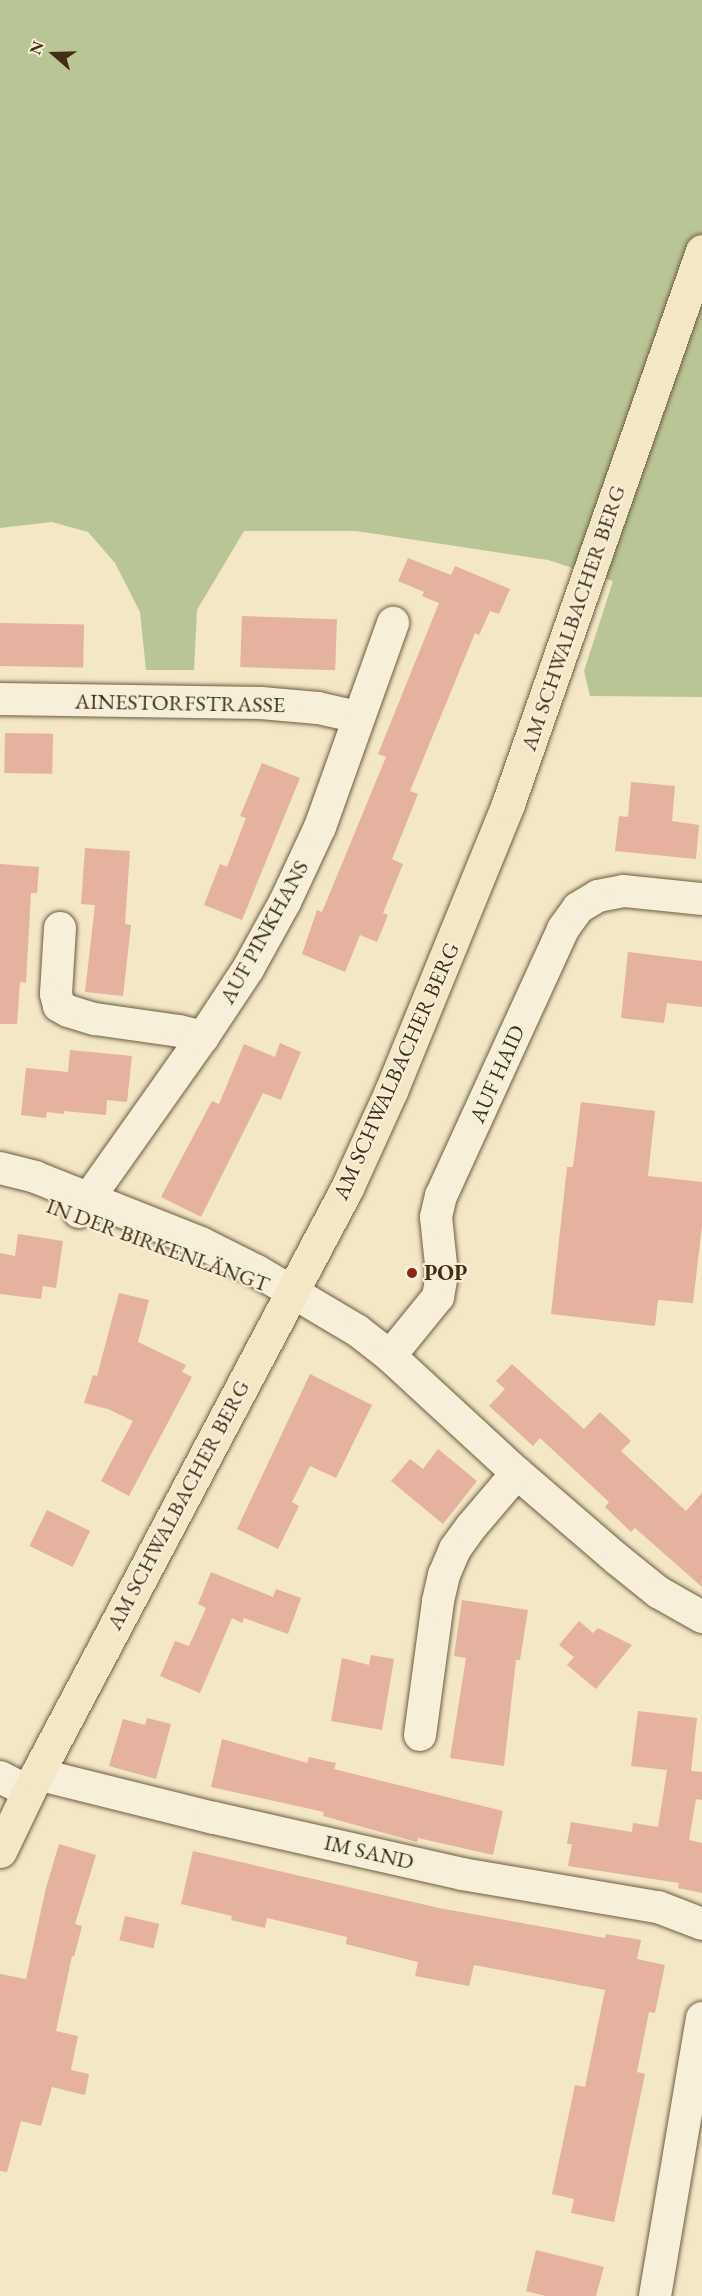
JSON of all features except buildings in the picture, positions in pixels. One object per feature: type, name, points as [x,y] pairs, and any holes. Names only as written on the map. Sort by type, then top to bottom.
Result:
[{"type":"main road","name":"AM SCHWALBACHER BERG","points":[[0,1851],[33,1783],[289,1292],[347,1188],[442,972],[508,804],[702,251]]},
{"type":"street","name":"AUF PINKHANS","points":[[83,1205],[203,1037],[248,969],[285,902],[320,827],[393,623]]},
{"type":"street","name":"AINESTORFSTRASSE","points":[[0,699],[261,703],[318,708],[358,717]]},
{"type":"street","name":"AUF HAID","points":[[390,1356],[438,1297],[442,1274],[436,1217],[441,1196],[563,929],[578,908],[598,896],[624,891],[702,899]]},
{"type":"street","points":[[60,928],[56,994],[60,1006],[68,1011],[95,1019],[178,1030],[203,1037]]},
{"type":"street","name":"IN DER BIRKENLÄNGT","points":[[0,1168],[35,1177],[191,1262],[289,1292],[358,1331],[390,1356],[517,1473],[658,1592],[702,1617]]},
{"type":"street","name":"IN DER BIRKENLÄNGT","points":[[0,1191],[83,1205]]},
{"type":"street","points":[[420,1735],[444,1575],[456,1549],[471,1527],[517,1473]]},
{"type":"street","name":"IM SAND","points":[[0,1777],[214,1818],[462,1874],[658,1906],[702,1924]]},
{"type":"street","points":[[656,2296],[702,2018]]},
{"type":"green space","points":[[0,0],[702,0],[702,697],[590,696],[584,671],[613,581],[548,560],[356,531],[244,531],[197,610],[194,670],[146,670],[140,612],[115,563],[88,532],[52,522],[0,528]]},
{"type":"place","name":"POP","points":[[412,1273]]}]
